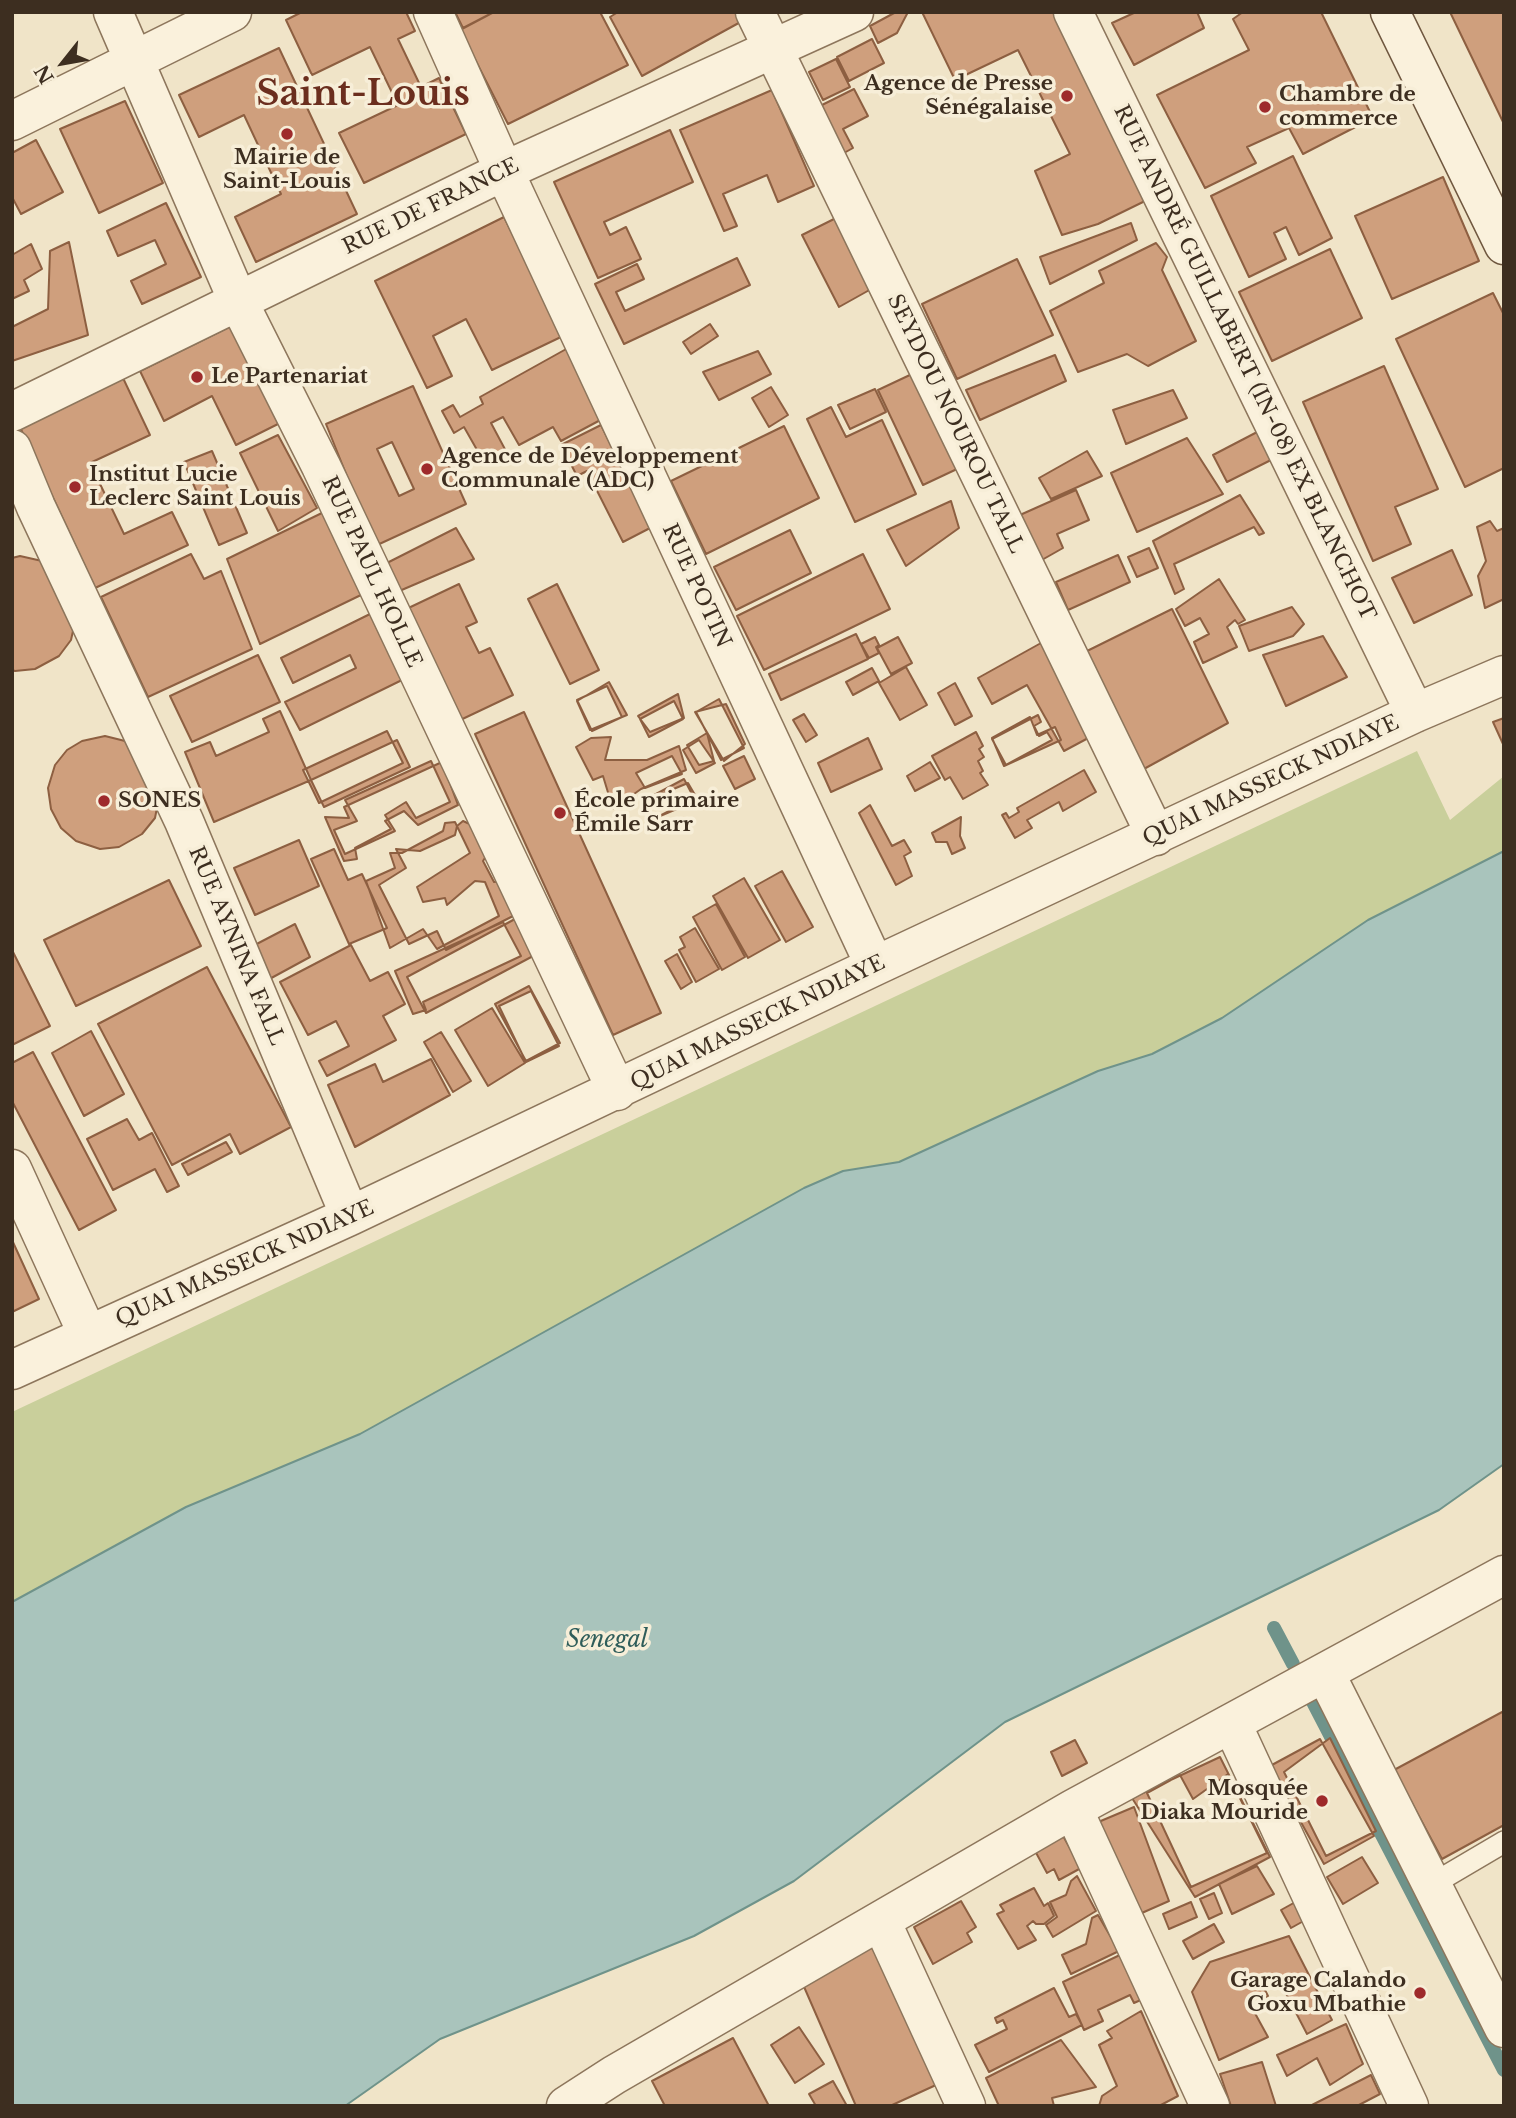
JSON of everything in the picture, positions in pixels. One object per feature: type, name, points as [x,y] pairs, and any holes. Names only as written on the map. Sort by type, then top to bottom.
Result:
[{"type":"street","name":"RUE PAUL HOLLE","points":[[113,12],[239,301],[321,466],[617,1091]]},
{"type":"street","points":[[12,121],[232,12]]},
{"type":"street","name":"RUE POTIN","points":[[433,12],[504,171],[875,966]]},
{"type":"street","name":"SEYDOU NOUROU TALL","points":[[755,12],[1156,836]]},
{"type":"street","name":"RUE DE FRANCE","points":[[12,412],[504,171],[854,12]]},
{"type":"street","name":"RUE ANDRÉ GUILLABERT (IN-08) EX BLANCHOT","points":[[1073,12],[1415,713]]},
{"type":"street","points":[[1390,12],[1504,245]]},
{"type":"street","name":"RUE AYNINA FALL","points":[[12,449],[36,507],[184,821],[350,1216]]},
{"type":"street","name":"QUAI MASSECK NDIAYE","points":[[12,1370],[350,1216],[875,966],[1415,713],[1504,674]]},
{"type":"street","points":[[12,1169],[88,1335]]},
{"type":"street","points":[[566,2106],[621,2090],[881,1921],[1073,1809],[1504,1575]]},
{"type":"street","points":[[1325,1673],[1504,2028]]},
{"type":"street","points":[[1232,1724],[1409,2106]]},
{"type":"street","points":[[1073,1809],[1210,2106]]},
{"type":"street","points":[[881,1921],[966,2106]]},
{"type":"lane","points":[[1431,1885],[1504,1842]]},
{"type":"green space","points":[[1417,751],[1450,820],[1504,776],[1504,851],[1368,920],[1222,1019],[1152,1054],[1098,1071],[899,1162],[843,1171],[360,1434],[186,1507],[12,1602],[12,1412]]},
{"type":"water","name":"Senegal","points":[[1504,851],[1504,1464],[1439,1510],[1005,1722],[794,1881],[694,1936],[440,2039],[345,2106],[12,2106],[12,1602],[186,1507],[360,1434],[804,1188],[843,1171],[899,1162],[1098,1071],[1152,1054],[1222,1018],[1368,920]]},
{"type":"building","points":[[302,12],[406,12],[415,31],[398,39],[421,87],[439,78],[466,134],[364,183],[339,133],[398,105],[370,47],[312,75],[286,20]]},
{"type":"building","points":[[455,12],[494,12],[463,28]]},
{"type":"building","points":[[494,12],[600,12],[628,65],[508,124],[460,30]]},
{"type":"building","points":[[618,12],[742,12],[746,19],[642,76],[610,17]]},
{"type":"building","points":[[896,12],[908,12],[897,33],[878,43],[870,26]]},
{"type":"building","points":[[922,12],[1059,12],[1145,201],[1098,224],[1062,235],[1035,171],[1070,154],[1018,50],[955,80]]},
{"type":"building","points":[[1136,12],[1197,12],[1204,28],[1134,65],[1112,23]]},
{"type":"building","name":"Chambre de commerce","points":[[1243,12],[1321,12],[1373,118],[1303,154],[1289,128],[1247,147],[1256,163],[1205,188],[1157,95],[1249,50],[1233,19]]},
{"type":"building","points":[[1450,12],[1504,12],[1504,124]]},
{"type":"building","points":[[872,39],[884,63],[849,81],[837,57]]},
{"type":"building","points":[[279,48],[357,214],[256,262],[235,217],[281,194],[244,115],[199,137],[179,95]]},
{"type":"building","points":[[836,59],[850,87],[823,100],[809,72]]},
{"type":"building","points":[[854,89],[868,116],[843,129],[853,148],[844,153],[820,106]]},
{"type":"building","points":[[772,90],[814,186],[778,202],[767,175],[723,194],[737,226],[724,231],[680,130]]},
{"type":"building","points":[[125,101],[163,183],[99,213],[60,129]]},
{"type":"building","points":[[670,130],[693,182],[604,222],[610,235],[626,227],[641,259],[598,278],[554,182]]},
{"type":"building","points":[[36,140],[63,192],[21,214],[12,197],[12,153]]},
{"type":"building","points":[[1293,156],[1332,238],[1299,255],[1286,227],[1274,233],[1286,259],[1249,277],[1211,196]]},
{"type":"building","points":[[1443,177],[1479,261],[1392,299],[1355,216]]},
{"type":"building","points":[[166,203],[201,277],[142,304],[131,281],[166,264],[155,240],[118,256],[107,231]]},
{"type":"building","points":[[504,217],[563,336],[492,370],[466,319],[433,336],[452,376],[427,388],[375,281]]},
{"type":"building","points":[[836,218],[873,288],[839,307],[802,235]]},
{"type":"building","points":[[1131,223],[1137,240],[1050,284],[1040,257]]},
{"type":"building","points":[[69,242],[88,335],[12,361],[12,327],[48,309],[50,251]]},
{"type":"building","points":[[1156,243],[1167,257],[1162,270],[1196,341],[1148,366],[1127,354],[1078,372],[1050,311],[1104,283],[1099,271]]},
{"type":"building","points":[[31,244],[42,269],[24,280],[29,291],[12,299],[12,255]]},
{"type":"building","points":[[1330,249],[1362,318],[1272,361],[1239,292]]},
{"type":"building","points":[[737,258],[750,285],[624,344],[595,284],[637,264],[644,279],[616,292],[625,311]]},
{"type":"building","points":[[1017,259],[1053,335],[957,379],[922,304]]},
{"type":"building","points":[[1493,293],[1504,315],[1504,468],[1465,487],[1396,339]]},
{"type":"building","points":[[710,324],[718,336],[691,354],[683,342]]},
{"type":"building","points":[[233,325],[282,422],[236,445],[212,396],[164,421],[140,371]]},
{"type":"building","points":[[568,348],[606,417],[561,441],[553,427],[519,445],[503,417],[491,423],[507,453],[485,464],[464,427],[454,433],[442,411],[453,405],[460,417],[483,404],[480,397]]},
{"type":"building","points":[[758,351],[771,374],[719,400],[703,372]]},
{"type":"building","points":[[1055,355],[1066,381],[980,420],[966,390]]},
{"type":"building","points":[[1384,366],[1438,489],[1395,507],[1411,544],[1373,561],[1303,402]]},
{"type":"building","points":[[912,374],[957,469],[923,485],[878,390]]},
{"type":"building","name":"Institut Lucie Leclerc Saint Louis","points":[[123,378],[150,435],[90,463],[124,534],[172,512],[188,545],[95,588],[19,425]]},
{"type":"building","name":"Agence de Développement Communale (ADC)","points":[[413,386],[466,504],[375,546],[326,424]],"holes":[[[392,442],[414,489],[399,496],[377,449]]]},
{"type":"building","points":[[771,387],[788,415],[769,427],[752,398]]},
{"type":"building","points":[[875,389],[886,412],[850,429],[838,405]]},
{"type":"building","points":[[1173,390],[1187,418],[1126,444],[1113,410]]},
{"type":"building","points":[[831,407],[846,437],[882,420],[916,494],[855,522],[807,419]]},
{"type":"building","points":[[601,425],[652,527],[623,542],[587,471],[577,476],[561,445]]},
{"type":"building","points":[[784,426],[819,498],[706,554],[671,481]]},
{"type":"building","points":[[1261,430],[1275,458],[1227,482],[1213,455]]},
{"type":"building","points":[[278,435],[317,508],[278,531],[240,453]]},
{"type":"building","points":[[1187,438],[1223,494],[1137,532],[1111,473]]},
{"type":"building","points":[[212,451],[247,533],[219,545],[184,462]]},
{"type":"building","points":[[1087,451],[1102,476],[1051,499],[1039,478]]},
{"type":"building","points":[[1076,490],[1089,520],[1057,534],[1063,548],[1033,565],[1011,519]]},
{"type":"building","points":[[1240,495],[1264,533],[1259,535],[1254,527],[1174,564],[1184,589],[1175,594],[1153,541]]},
{"type":"building","points":[[951,501],[959,528],[906,566],[887,530]]},
{"type":"building","points":[[324,512],[363,594],[260,644],[227,559]]},
{"type":"building","points":[[1490,521],[1497,531],[1504,528],[1504,599],[1485,608],[1478,576],[1486,561],[1477,527]]},
{"type":"building","points":[[456,528],[474,559],[390,595],[379,567]]},
{"type":"building","points":[[790,530],[811,573],[736,610],[714,567]]},
{"type":"building","points":[[1149,548],[1158,568],[1137,577],[1128,557]]},
{"type":"building","points":[[1452,550],[1472,595],[1414,623],[1392,578]]},
{"type":"building","points":[[191,554],[204,579],[221,571],[252,649],[148,697],[101,597]]},
{"type":"building","points":[[863,554],[890,609],[764,670],[737,616]]},
{"type":"building","points":[[1118,555],[1130,582],[1068,610],[1056,582]]},
{"type":"building","points":[[20,556],[42,561],[77,613],[71,640],[59,656],[35,669],[15,671],[12,670],[12,558]]},
{"type":"building","points":[[1219,579],[1245,620],[1238,624],[1235,620],[1227,627],[1237,647],[1203,663],[1194,642],[1209,634],[1200,618],[1185,626],[1176,609]]},
{"type":"building","points":[[459,584],[477,622],[466,627],[479,653],[490,648],[513,695],[454,723],[400,612]]},
{"type":"building","points":[[557,584],[599,670],[570,684],[528,599]]},
{"type":"building","points":[[1292,607],[1304,624],[1293,636],[1249,651],[1239,626]]},
{"type":"building","points":[[1172,609],[1228,723],[1142,770],[1085,652]]},
{"type":"building","points":[[370,614],[402,680],[300,730],[285,702],[356,668],[350,655],[293,683],[281,658]]},
{"type":"building","points":[[856,634],[868,659],[781,700],[769,674]]},
{"type":"building","points":[[1323,636],[1347,677],[1286,706],[1263,655]]},
{"type":"building","points":[[875,637],[879,653],[869,658],[861,644]]},
{"type":"building","points":[[898,637],[912,663],[891,674],[877,648]]},
{"type":"building","points":[[1041,643],[1092,736],[1064,751],[1027,685],[992,704],[978,678]]},
{"type":"building","points":[[258,655],[280,702],[192,742],[170,696]]},
{"type":"building","points":[[906,667],[927,705],[900,720],[879,683]]},
{"type":"building","points":[[872,668],[879,681],[853,695],[846,682]]},
{"type":"building","points":[[609,682],[627,715],[590,730],[577,701]]},
{"type":"building","points":[[955,683],[972,716],[955,725],[938,693]]},
{"type":"building","points":[[607,686],[622,717],[592,731],[577,700]]},
{"type":"building","points":[[678,694],[684,718],[650,732],[638,716]]},
{"type":"building","points":[[719,699],[744,748],[721,760],[696,712]]},
{"type":"building","points":[[674,701],[683,719],[649,737],[640,719]]},
{"type":"building","points":[[726,704],[745,744],[724,761],[695,712]]},
{"type":"building","points":[[280,711],[311,780],[214,822],[185,752],[210,742],[216,756],[269,732],[263,719]]},
{"type":"building","points":[[524,712],[661,1013],[613,1035],[475,734]]},
{"type":"building","points":[[804,714],[817,735],[806,742],[793,720]]},
{"type":"building","points":[[1038,715],[1041,722],[1034,726],[1039,736],[1047,732],[1052,740],[1006,765],[992,739]]},
{"type":"building","points":[[1030,717],[1037,735],[1055,727],[1061,740],[1004,766],[992,738]]},
{"type":"building","points":[[1504,718],[1504,743],[1503,744],[1493,722]]},
{"type":"building","points":[[387,731],[403,763],[319,803],[303,770]]},
{"type":"building","points":[[976,732],[983,746],[979,749],[984,757],[978,761],[983,771],[980,773],[988,785],[963,799],[950,777],[945,780],[932,756]]},
{"type":"building","points":[[707,733],[714,761],[699,765],[687,745]]},
{"type":"building","name":"SONES","points":[[105,736],[125,741],[160,792],[155,818],[142,834],[119,847],[100,849],[76,841],[61,828],[51,809],[48,788],[55,765],[67,750],[82,741]]},
{"type":"building","points":[[611,737],[605,760],[647,760],[679,746],[686,770],[641,789],[613,809],[603,776],[593,780],[576,747],[591,738]]},
{"type":"building","points":[[868,738],[882,769],[831,792],[818,763]]},
{"type":"building","points":[[397,740],[410,767],[324,807],[311,780]]},
{"type":"building","points":[[699,740],[715,763],[696,773],[683,750]]},
{"type":"building","points":[[672,756],[682,774],[645,788],[636,773]]},
{"type":"building","points":[[744,756],[755,779],[735,789],[723,766]]},
{"type":"building","points":[[431,761],[450,802],[416,818],[406,802],[385,815],[395,831],[345,854],[334,830],[357,821],[345,800]]},
{"type":"building","points":[[442,762],[458,805],[418,825],[404,811],[385,821],[391,829],[355,848],[357,859],[344,861],[325,817],[349,818],[344,807]]},
{"type":"building","points":[[930,762],[940,778],[915,791],[907,776]]},
{"type":"building","points":[[1084,770],[1096,792],[1063,811],[1059,802],[1027,820],[1032,828],[1015,838],[1002,815],[1006,813],[1009,818],[1019,812],[1017,808]]},
{"type":"building","points":[[684,779],[694,798],[652,820],[643,801]]},
{"type":"building","points":[[688,783],[698,800],[653,819],[642,802]]},
{"type":"building","points":[[870,805],[892,846],[904,840],[911,852],[904,856],[912,876],[896,885],[859,813]]},
{"type":"building","points":[[961,817],[960,836],[965,848],[952,854],[947,842],[936,842],[932,833]]},
{"type":"building","points":[[463,821],[474,826],[488,853],[483,861],[494,882],[503,881],[517,914],[446,950],[437,931],[409,944],[379,885],[406,868],[396,849],[420,851],[455,835],[457,826]]},
{"type":"building","points":[[455,822],[470,853],[417,887],[423,902],[445,898],[447,905],[475,881],[485,882],[499,916],[437,949],[423,929],[390,948],[366,881],[395,868],[390,853],[402,853],[443,831],[445,823]]},
{"type":"building","points":[[299,840],[319,886],[255,915],[234,868]]},
{"type":"building","points":[[334,849],[348,880],[362,874],[387,928],[349,944],[311,859]]},
{"type":"building","points":[[782,871],[813,927],[786,942],[755,886]]},
{"type":"building","points":[[744,878],[780,940],[748,958],[713,896]]},
{"type":"building","points":[[169,880],[201,946],[76,1006],[44,940]]},
{"type":"building","points":[[716,904],[745,957],[722,970],[693,917]]},
{"type":"building","points":[[515,919],[535,955],[426,1013],[407,977]]},
{"type":"building","points":[[503,922],[521,956],[423,1002],[426,1010],[413,1014],[395,971]]},
{"type":"building","points":[[295,924],[310,957],[264,982],[249,948]]},
{"type":"building","points":[[695,928],[719,969],[696,982],[679,950],[685,947],[680,937]]},
{"type":"building","points":[[351,945],[370,981],[388,972],[405,1004],[383,1016],[396,1040],[327,1076],[319,1061],[349,1046],[336,1021],[308,1035],[280,982]]},
{"type":"building","points":[[12,950],[50,1026],[12,1045]]},
{"type":"building","points":[[677,954],[692,982],[681,989],[665,961]]},
{"type":"building","points":[[207,967],[291,1127],[240,1154],[230,1134],[172,1165],[98,1024]]},
{"type":"building","points":[[529,986],[560,1043],[526,1061],[495,1004]]},
{"type":"building","points":[[531,991],[559,1046],[526,1062],[499,1006]]},
{"type":"building","points":[[492,1008],[525,1063],[488,1086],[455,1030]]},
{"type":"building","points":[[91,1031],[124,1094],[84,1116],[52,1053]]},
{"type":"building","points":[[441,1032],[471,1081],[453,1092],[424,1042]]},
{"type":"building","points":[[33,1052],[116,1210],[79,1230],[12,1101],[12,1063]]},
{"type":"building","points":[[431,1059],[450,1095],[355,1147],[328,1085],[375,1064],[383,1082]]},
{"type":"building","points":[[127,1119],[139,1140],[152,1133],[179,1186],[167,1192],[155,1169],[113,1190],[87,1139]]},
{"type":"building","points":[[226,1142],[232,1152],[188,1175],[182,1164]]},
{"type":"building","points":[[12,1240],[39,1299],[12,1312]]},
{"type":"building","points":[[1504,1711],[1504,1825],[1442,1859],[1394,1770]]},
{"type":"building","name":"Mosquée Diaka Mouride","points":[[1330,1738],[1376,1831],[1326,1856],[1284,1772]]},
{"type":"building","name":"Mosquée Diaka Mouride","points":[[1320,1739],[1374,1836],[1324,1864],[1270,1766]]},
{"type":"building","points":[[1075,1740],[1087,1763],[1062,1776],[1051,1752]]},
{"type":"building","points":[[1220,1757],[1270,1857],[1195,1897],[1132,1798]]},
{"type":"building","points":[[1228,1774],[1267,1853],[1191,1887],[1147,1793],[1180,1775],[1193,1799]]},
{"type":"building","points":[[1134,1807],[1169,1901],[1135,1916],[1096,1823]]},
{"type":"building","points":[[1062,1834],[1081,1868],[1059,1880],[1054,1869],[1047,1873],[1034,1849]]},
{"type":"building","points":[[1362,1857],[1378,1883],[1343,1904],[1327,1877]]},
{"type":"building","points":[[1257,1866],[1274,1894],[1232,1914],[1219,1884]]},
{"type":"building","points":[[1077,1876],[1096,1911],[1053,1937],[1046,1925],[1057,1917],[1050,1902],[1066,1895],[1071,1881]]},
{"type":"building","points":[[1034,1888],[1044,1906],[1048,1903],[1054,1916],[1044,1924],[1036,1924],[1033,1921],[1027,1926],[1036,1940],[1018,1949],[997,1914],[1004,1911],[1000,1905]]},
{"type":"building","points":[[1214,1893],[1222,1913],[1209,1919],[1200,1899]]},
{"type":"building","points":[[1299,1900],[1309,1918],[1291,1928],[1281,1910]]},
{"type":"building","points":[[961,1901],[976,1927],[967,1933],[972,1942],[933,1964],[914,1927]]},
{"type":"building","points":[[1191,1902],[1197,1917],[1169,1929],[1163,1914]]},
{"type":"building","points":[[1098,1915],[1119,1951],[1071,1974],[1062,1955],[1086,1944],[1092,1918]]},
{"type":"building","points":[[1214,1924],[1224,1942],[1193,1959],[1183,1941]]},
{"type":"building","points":[[1289,1936],[1332,2020],[1307,2034],[1278,1978],[1263,1986],[1268,1996],[1251,2006],[1268,2037],[1219,2060],[1192,1992],[1210,1962]]},
{"type":"building","points":[[873,1940],[936,2085],[890,2106],[856,2106],[798,1973]]},
{"type":"building","points":[[1122,1954],[1143,1999],[1134,2003],[1130,1995],[1098,2010],[1103,2021],[1084,2030],[1063,1982]]},
{"type":"building","points":[[1054,1988],[1069,2017],[1076,2014],[1082,2025],[989,2072],[975,2045],[1007,2029],[1003,2020],[997,2023],[995,2018]]},
{"type":"building","points":[[1141,2011],[1178,2096],[1159,2106],[1099,2106],[1102,2096],[1117,2086],[1099,2045],[1112,2038],[1107,2031]]},
{"type":"building","points":[[1346,2024],[1363,2064],[1330,2085],[1317,2058],[1287,2076],[1277,2055]]},
{"type":"building","points":[[799,2027],[824,2064],[795,2083],[771,2045]]},
{"type":"building","points":[[733,2038],[769,2106],[665,2106],[652,2081]]},
{"type":"building","points":[[1061,2040],[1096,2087],[1052,2098],[1054,2106],[999,2106],[986,2078]]},
{"type":"building","points":[[1262,2062],[1276,2106],[1231,2106],[1220,2074]]},
{"type":"building","points":[[1371,2075],[1380,2094],[1357,2106],[1310,2106]]},
{"type":"building","points":[[833,2081],[847,2106],[816,2106],[809,2094]]},
{"type":"waterway","points":[[1274,1628],[1293,1664]]},
{"type":"waterway","points":[[1312,1700],[1504,2070]]},
{"type":"place","name":"Agence de Presse Sénégalaise","points":[[1067,96]]},
{"type":"place","name":"Chambre de commerce","points":[[1265,107]]},
{"type":"place","name":"Mairie de Saint-Louis","points":[[287,134]]},
{"type":"place","name":"Le Partenariat","points":[[197,377]]},
{"type":"place","name":"Agence de Développement Communale (ADC)","points":[[427,469]]},
{"type":"place","name":"Institut Lucie Leclerc Saint Louis","points":[[75,487]]},
{"type":"place","name":"SONES","points":[[104,801]]},
{"type":"place","name":"École primaire Émile Sarr","points":[[560,813]]},
{"type":"place","name":"Mosquée Diaka Mouride","points":[[1322,1801]]},
{"type":"place","name":"Garage Calando Goxu Mbathie","points":[[1420,1993]]},
{"type":"district","name":"Saint-Louis","points":[[363,95]]}]
